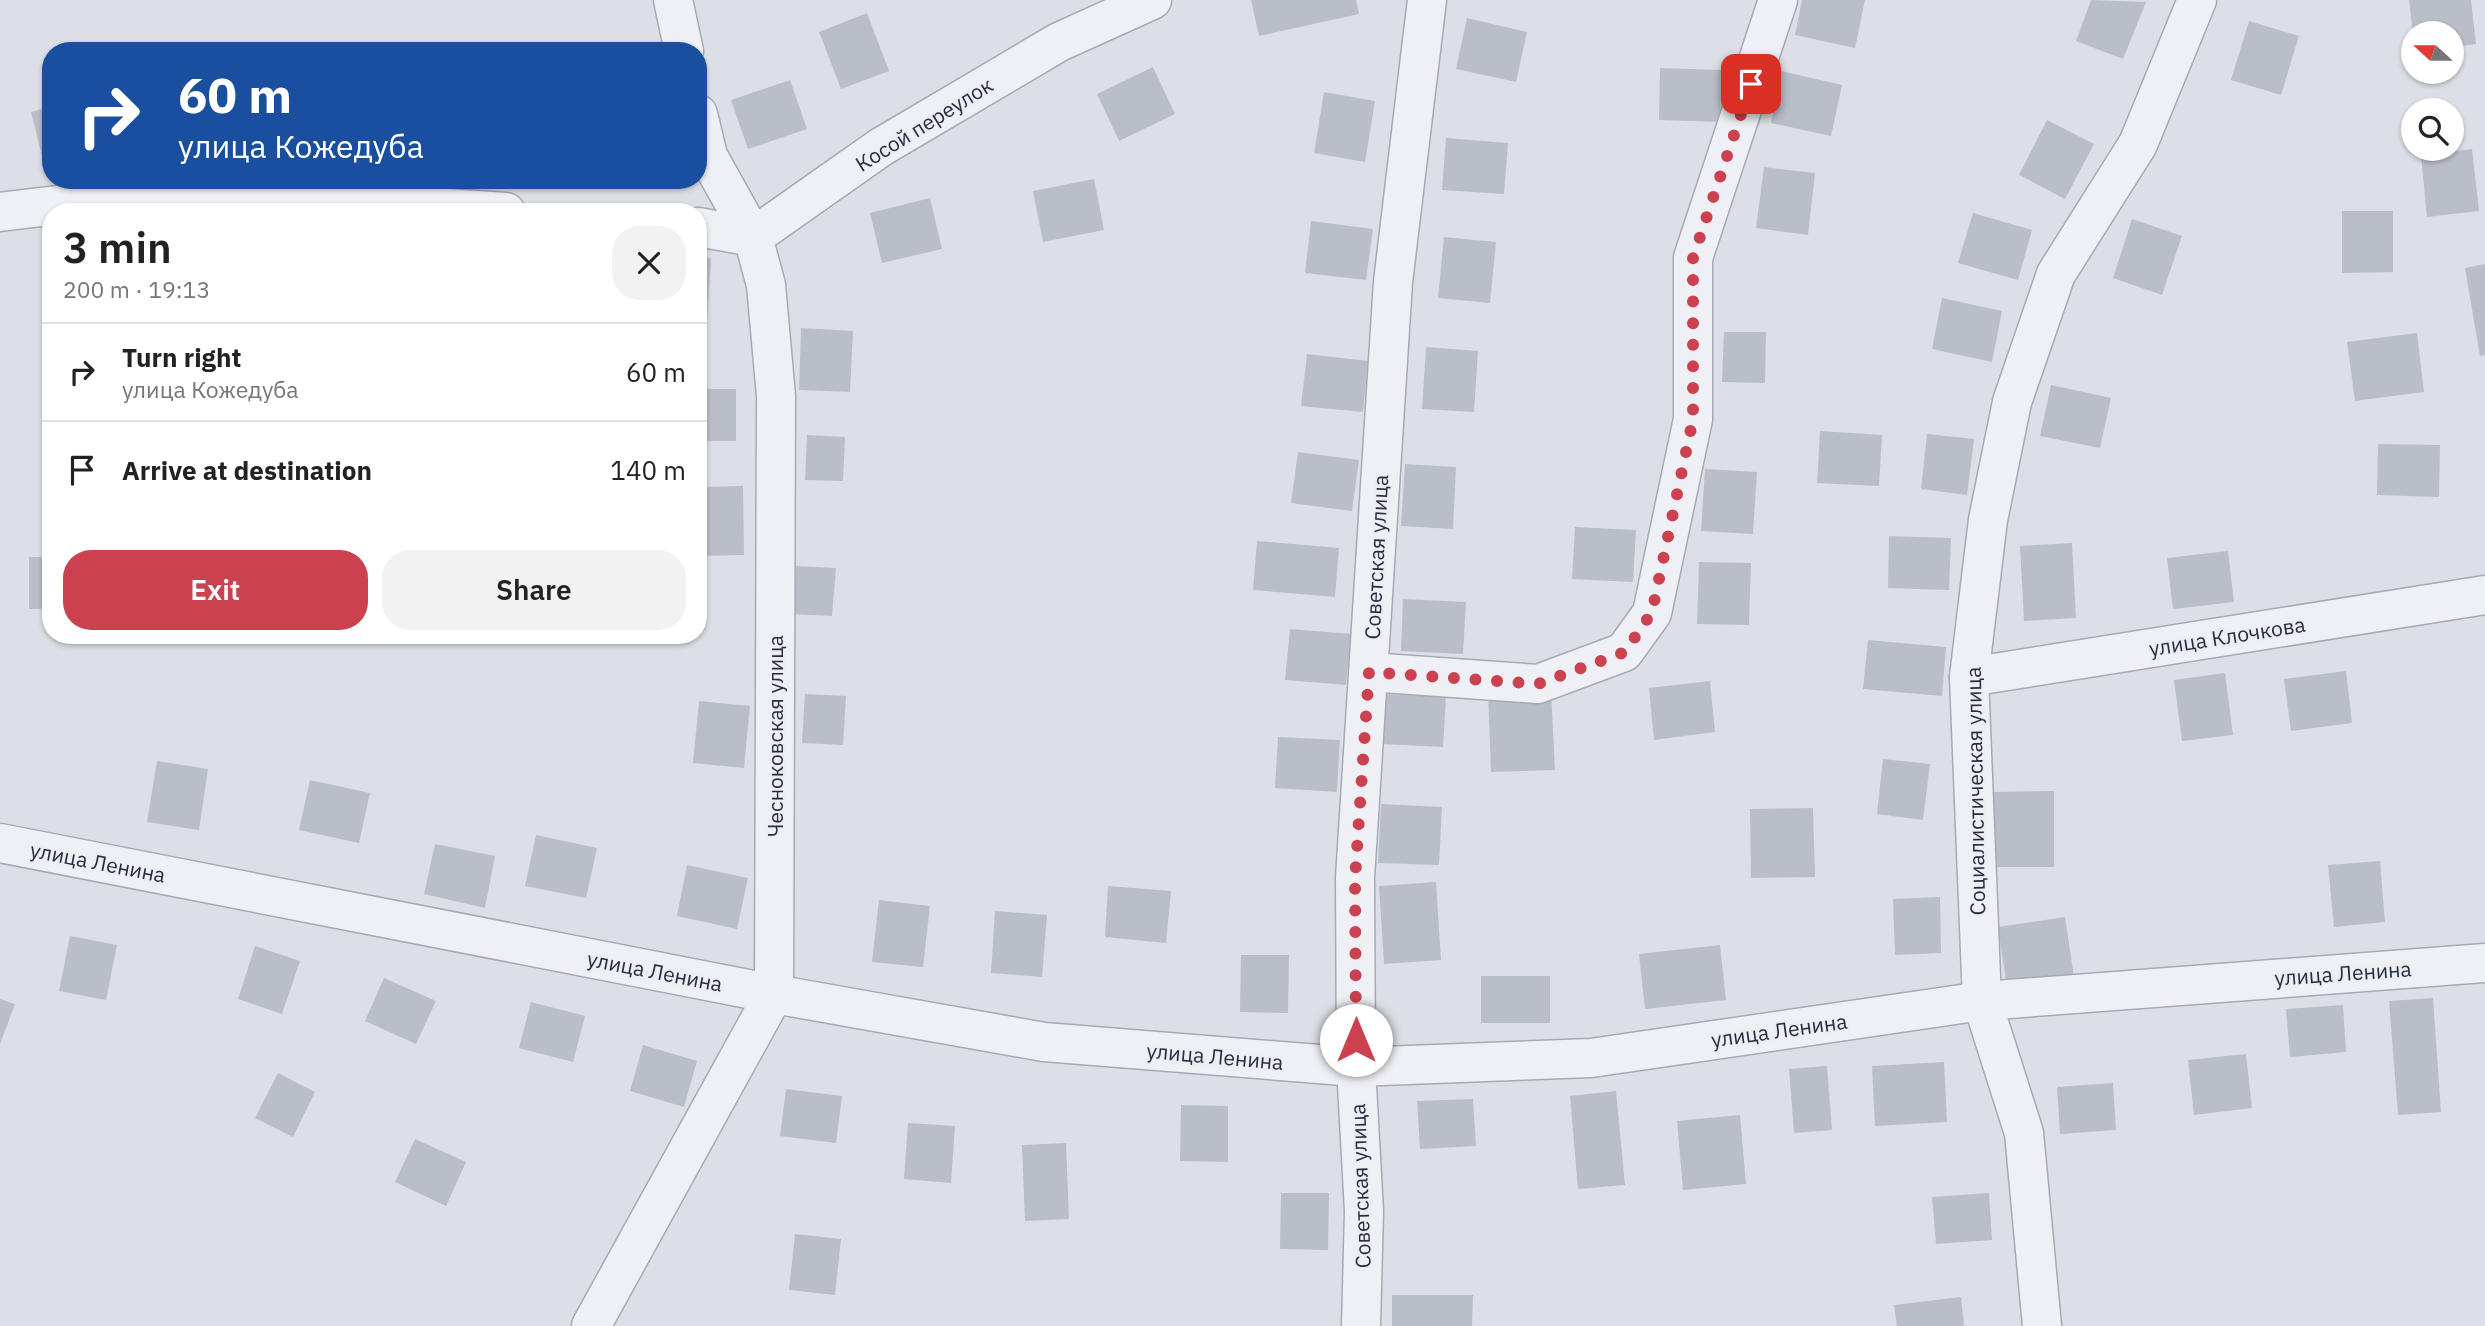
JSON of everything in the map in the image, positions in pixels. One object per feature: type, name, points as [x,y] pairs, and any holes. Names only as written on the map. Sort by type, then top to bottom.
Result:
[{"type":"street","points":[[673,0],[682,42]]},
{"type":"street","name":"Косой переулок","points":[[753,237],[881,147],[1059,42],[1152,0]]},
{"type":"street","name":"Советская улица","points":[[1362,1326],[1364,1211],[1356,1067],[1355,878],[1393,282],[1427,0]]},
{"type":"street","points":[[1369,672],[1538,684],[1625,652],[1652,612],[1693,419],[1693,258],[1778,0]]},
{"type":"street","name":"Социалистическая улица","points":[[2042,1326],[2024,1133],[1982,1001],[1969,677],[1988,520],[2012,402],[2056,274],[2138,144],[2197,0]]},
{"type":"street","name":"Чесноковская улица","points":[[591,1326],[774,994],[776,396],[766,285],[753,237],[707,152]]},
{"type":"street","points":[[75,203],[141,195],[266,189],[379,203]]},
{"type":"street","points":[[0,212],[42,207]]},
{"type":"street","points":[[707,229],[753,237]]},
{"type":"street","name":"улица Клочкова","points":[[1969,677],[2485,595]]},
{"type":"street","name":"улица Ленина","points":[[0,843],[774,994],[1044,1042],[1356,1067],[1591,1058],[1982,1001],[2485,962]]},
{"type":"building","points":[[1251,0],[1356,0],[1359,14],[1259,36]]},
{"type":"building","points":[[1802,0],[1865,0],[1855,48],[1795,35]]},
{"type":"building","points":[[2091,0],[2146,2],[2123,59],[2076,41]]},
{"type":"building","points":[[2409,0],[2471,0],[2476,44],[2464,46],[2464,21],[2412,21]]},
{"type":"building","points":[[867,13],[889,71],[841,89],[819,32]]},
{"type":"building","points":[[1467,18],[1527,32],[1516,82],[1456,69]]},
{"type":"building","points":[[2249,21],[2299,36],[2281,95],[2231,80]]},
{"type":"building","points":[[1153,67],[1175,114],[1119,141],[1097,94]]},
{"type":"building","points":[[1660,68],[1722,70],[1720,122],[1659,120]]},
{"type":"building","points":[[1781,71],[1842,85],[1831,136],[1771,123]]},
{"type":"building","points":[[790,80],[807,129],[748,149],[731,100]]},
{"type":"building","points":[[1324,92],[1375,101],[1365,162],[1314,153]]},
{"type":"building","points":[[42,109],[42,156],[31,112]]},
{"type":"building","points":[[2047,120],[2094,144],[2065,199],[2019,175]]},
{"type":"building","points":[[1446,138],[1508,143],[1504,194],[1442,190]]},
{"type":"building","points":[[2472,149],[2479,211],[2427,217],[2421,161],[2464,161],[2464,150]]},
{"type":"building","points":[[1764,167],[1815,173],[1808,235],[1756,228]]},
{"type":"building","points":[[1094,179],[1104,230],[1043,242],[1033,191]]},
{"type":"building","points":[[930,198],[942,249],[882,263],[870,213]]},
{"type":"building","points":[[2342,211],[2393,211],[2393,272],[2342,273]]},
{"type":"building","points":[[1973,213],[2032,230],[2018,280],[1958,263]]},
{"type":"building","points":[[2132,219],[2182,236],[2162,295],[2113,278]]},
{"type":"building","points":[[1311,221],[1373,229],[1366,280],[1305,273]]},
{"type":"building","points":[[1444,237],[1496,242],[1490,303],[1438,298]]},
{"type":"building","points":[[707,258],[711,258],[707,320]]},
{"type":"building","points":[[2485,264],[2485,355],[2480,356],[2465,268]]},
{"type":"building","points":[[1942,298],[2002,311],[1992,362],[1932,349]]},
{"type":"building","points":[[801,328],[853,331],[850,392],[799,390]]},
{"type":"building","points":[[1724,332],[1766,332],[1765,383],[1722,382]]},
{"type":"building","points":[[2417,333],[2424,392],[2355,401],[2347,342]]},
{"type":"building","points":[[1426,347],[1478,351],[1474,412],[1422,409]]},
{"type":"building","points":[[1307,354],[1368,361],[1363,412],[1301,406]]},
{"type":"building","points":[[2051,385],[2111,398],[2100,448],[2040,436]]},
{"type":"building","points":[[707,389],[736,389],[736,441],[707,441]]},
{"type":"building","points":[[1820,431],[1882,435],[1879,486],[1817,483]]},
{"type":"building","points":[[1927,434],[1974,439],[1967,495],[1921,489]]},
{"type":"building","points":[[807,435],[845,437],[843,481],[805,480]]},
{"type":"building","points":[[2378,444],[2440,445],[2439,497],[2377,495]]},
{"type":"building","points":[[1298,452],[1359,460],[1352,511],[1291,503]]},
{"type":"building","points":[[1405,464],[1456,467],[1453,529],[1401,526]]},
{"type":"building","points":[[1705,469],[1757,472],[1753,534],[1701,531]]},
{"type":"building","points":[[743,486],[744,555],[707,556],[707,487]]},
{"type":"building","points":[[1575,527],[1636,530],[1633,582],[1572,579]]},
{"type":"building","points":[[1889,536],[1951,538],[1949,590],[1888,588]]},
{"type":"building","points":[[1257,541],[1339,548],[1335,597],[1253,590]]},
{"type":"building","points":[[2072,543],[2076,618],[2024,621],[2020,546]]},
{"type":"building","points":[[2228,551],[2234,602],[2173,609],[2167,558]]},
{"type":"building","points":[[29,557],[42,557],[42,609],[29,609]]},
{"type":"building","points":[[1699,562],[1751,563],[1749,625],[1697,624]]},
{"type":"building","points":[[795,566],[836,568],[832,616],[792,614]]},
{"type":"building","points":[[1403,599],[1466,602],[1463,654],[1401,651]]},
{"type":"building","points":[[1290,629],[1351,634],[1346,685],[1285,680]]},
{"type":"building","points":[[1868,640],[1946,647],[1942,696],[1863,689]]},
{"type":"building","points":[[2346,671],[2352,723],[2291,731],[2284,679]]},
{"type":"building","points":[[2225,673],[2233,735],[2182,741],[2174,680]]},
{"type":"building","points":[[1710,681],[1715,732],[1654,740],[1649,688]]},
{"type":"building","points":[[1551,690],[1555,770],[1491,772],[1488,693]]},
{"type":"building","points":[[805,694],[846,696],[843,745],[802,743]]},
{"type":"building","points":[[1383,694],[1446,697],[1443,747],[1381,744]]},
{"type":"building","points":[[699,701],[750,706],[744,768],[693,763]]},
{"type":"building","points":[[1278,737],[1340,740],[1337,792],[1275,788]]},
{"type":"building","points":[[1883,759],[1930,764],[1923,820],[1877,814]]},
{"type":"building","points":[[157,761],[208,769],[199,830],[147,822]]},
{"type":"building","points":[[310,780],[370,793],[359,843],[299,830]]},
{"type":"building","points":[[2054,791],[2054,867],[1994,867],[1994,792]]},
{"type":"building","points":[[1381,804],[1442,807],[1439,865],[1378,863]]},
{"type":"building","points":[[1813,808],[1815,877],[1751,878],[1750,809]]},
{"type":"building","points":[[536,835],[597,848],[586,898],[525,886]]},
{"type":"building","points":[[435,844],[495,856],[485,908],[424,894]]},
{"type":"building","points":[[2380,861],[2385,922],[2334,927],[2328,865]]},
{"type":"building","points":[[687,865],[748,878],[737,929],[677,916]]},
{"type":"building","points":[[1436,882],[1441,960],[1384,964],[1379,886]]},
{"type":"building","points":[[1108,886],[1171,891],[1166,943],[1105,937]]},
{"type":"building","points":[[1940,897],[1941,953],[1895,955],[1893,899]]},
{"type":"building","points":[[879,900],[930,906],[923,967],[872,962]]},
{"type":"building","points":[[995,911],[1047,915],[1042,977],[991,973]]},
{"type":"building","points":[[2065,917],[2074,977],[2007,987],[1998,927]]},
{"type":"building","points":[[70,936],[117,945],[106,1000],[59,991]]},
{"type":"building","points":[[1720,945],[1726,1000],[1645,1009],[1639,954]]},
{"type":"building","points":[[255,946],[300,961],[282,1014],[238,999]]},
{"type":"building","points":[[1241,955],[1289,955],[1288,1013],[1240,1012]]},
{"type":"building","points":[[1481,976],[1550,976],[1550,1023],[1481,1023]]},
{"type":"building","points":[[384,978],[436,1001],[416,1044],[365,1021]]},
{"type":"building","points":[[2433,998],[2441,1112],[2398,1115],[2389,1001]]},
{"type":"building","points":[[0,999],[15,1004],[0,1044]]},
{"type":"building","points":[[531,1002],[585,1016],[573,1062],[519,1048]]},
{"type":"building","points":[[2343,1005],[2346,1052],[2290,1057],[2286,1009]]},
{"type":"building","points":[[643,1045],[697,1061],[684,1107],[630,1091]]},
{"type":"building","points":[[2246,1054],[2252,1108],[2194,1115],[2188,1060]]},
{"type":"building","points":[[1944,1062],[1947,1122],[1875,1126],[1872,1066]]},
{"type":"building","points":[[1827,1066],[1832,1130],[1794,1133],[1789,1069]]},
{"type":"building","points":[[278,1073],[315,1092],[293,1137],[255,1118]]},
{"type":"building","points":[[2113,1083],[2116,1130],[2060,1134],[2057,1087]]},
{"type":"building","points":[[786,1089],[842,1096],[836,1143],[780,1136]]},
{"type":"building","points":[[1616,1091],[1625,1185],[1578,1189],[1570,1096]]},
{"type":"building","points":[[1473,1099],[1476,1146],[1420,1149],[1417,1101]]},
{"type":"building","points":[[1181,1105],[1228,1106],[1228,1162],[1180,1161]]},
{"type":"building","points":[[1740,1115],[1746,1184],[1683,1190],[1677,1121]]},
{"type":"building","points":[[908,1123],[955,1126],[951,1183],[904,1179]]},
{"type":"building","points":[[415,1139],[466,1162],[446,1206],[395,1182]]},
{"type":"building","points":[[1066,1143],[1069,1219],[1025,1221],[1022,1145]]},
{"type":"building","points":[[1281,1193],[1329,1193],[1328,1250],[1280,1249]]},
{"type":"building","points":[[1989,1193],[1992,1240],[1936,1244],[1932,1197]]},
{"type":"building","points":[[795,1234],[841,1239],[835,1295],[789,1290]]},
{"type":"building","points":[[1392,1295],[1473,1295],[1472,1326],[1392,1326]]},
{"type":"building","points":[[1961,1297],[1964,1326],[1897,1326],[1894,1305]]},
{"type":"route","points":[[1356,1040],[1355,878],[1369,672],[1538,684],[1625,652],[1652,612],[1693,419],[1693,258],[1751,84]]}]
